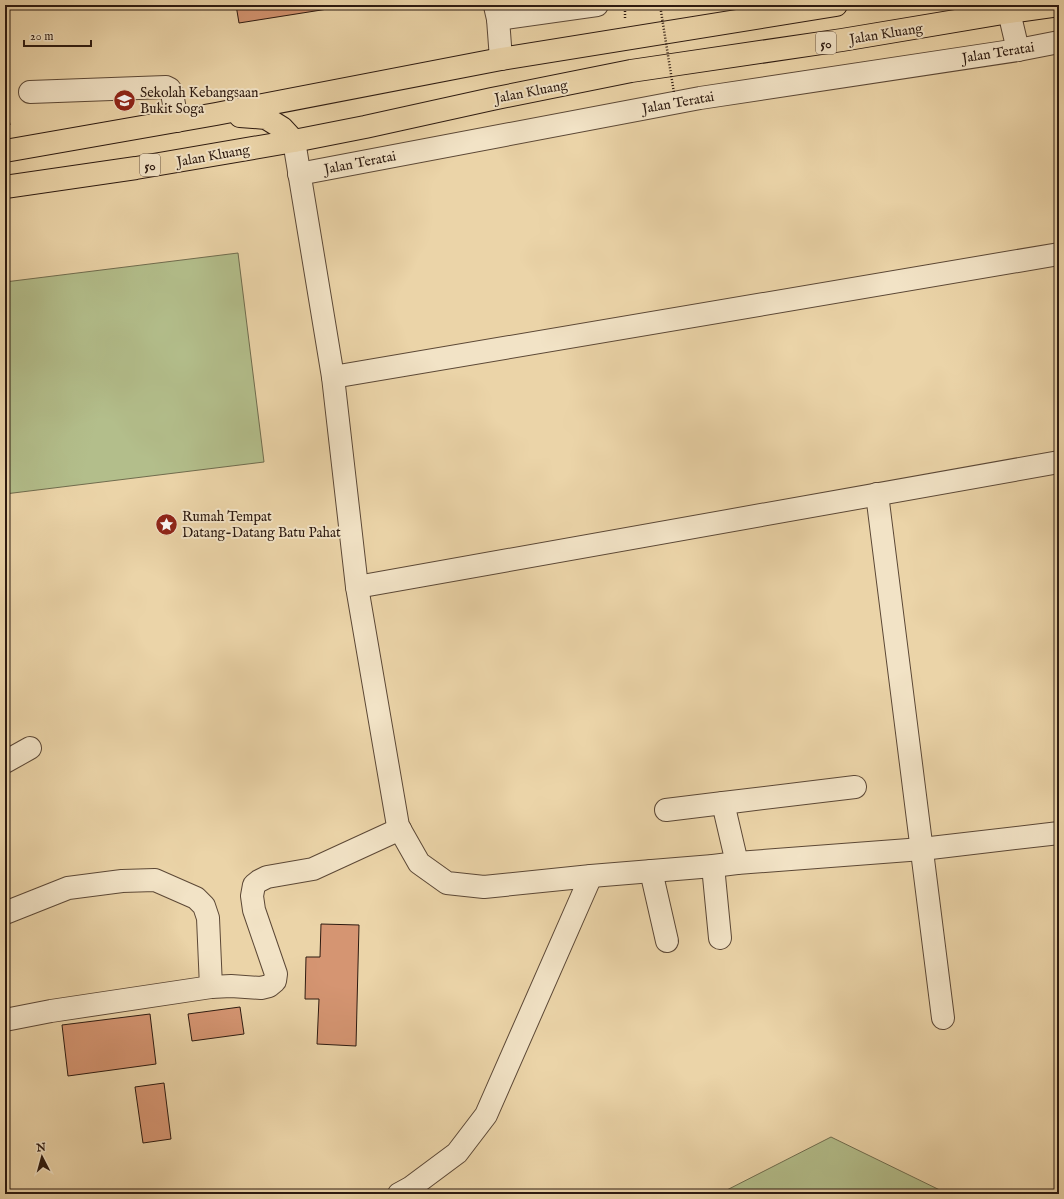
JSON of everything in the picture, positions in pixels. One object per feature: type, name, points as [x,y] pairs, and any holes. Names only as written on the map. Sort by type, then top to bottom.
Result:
[{"type":"highway","points":[[5,151],[216,114],[501,59],[836,5]]},
{"type":"highway","name":"Jalan Kluang","points":[[5,187],[136,168],[294,141],[631,71],[842,40],[1014,35],[1059,5]]},
{"type":"highway","points":[[216,114],[266,118],[282,128],[294,141]]},
{"type":"street","points":[[501,59],[496,12],[596,5]]},
{"type":"street","name":"Jalan Teratai","points":[[299,174],[700,98],[1014,35],[1059,42]]},
{"type":"street","points":[[30,92],[166,87],[172,93],[177,121]]},
{"type":"street","points":[[294,141],[333,377],[357,587],[398,826],[419,862],[447,883],[484,887],[737,863],[922,849],[1059,833]]},
{"type":"street","points":[[333,377],[1059,254]]},
{"type":"street","points":[[357,587],[1059,462]]},
{"type":"street","points":[[877,494],[943,1018]]},
{"type":"street","points":[[5,762],[30,748]]},
{"type":"street","points":[[666,810],[855,787]]},
{"type":"street","points":[[723,803],[737,863]]},
{"type":"street","points":[[5,1020],[59,1009],[211,987],[231,986],[261,988],[270,986],[274,981],[276,974],[254,910],[252,896],[254,885],[267,877],[313,869],[400,829]]},
{"type":"street","points":[[713,866],[720,938]]},
{"type":"street","points":[[651,871],[667,941]]},
{"type":"street","points":[[399,1194],[410,1188],[457,1153],[486,1115],[591,876]]},
{"type":"street","points":[[5,912],[68,888],[122,881],[155,880],[196,898],[204,906],[208,918],[211,987]]},
{"type":"path","points":[[624,8],[640,5]]},
{"type":"path","points":[[660,5],[674,93]]},
{"type":"green space","points":[[238,253],[264,462],[5,494],[5,282]]},
{"type":"green space","points":[[831,1137],[948,1194],[719,1194]]},
{"type":"building","points":[[236,5],[353,5],[239,23]]},
{"type":"building","points":[[5,96],[10,125],[5,126]]},
{"type":"building","points":[[321,924],[359,925],[356,1046],[317,1044],[319,999],[305,999],[306,957],[320,957]]},
{"type":"building","points":[[240,1007],[244,1034],[192,1041],[188,1014]]},
{"type":"building","points":[[150,1014],[156,1064],[68,1076],[62,1025]]},
{"type":"building","points":[[164,1083],[171,1139],[143,1143],[135,1087]]},
{"type":"place","name":"Sekolah Kebangsaan Bukit Soga","points":[[125,100]]},
{"type":"place","name":"Rumah Tempat Datang-Datang Batu Pahat","points":[[166,524]]}]
